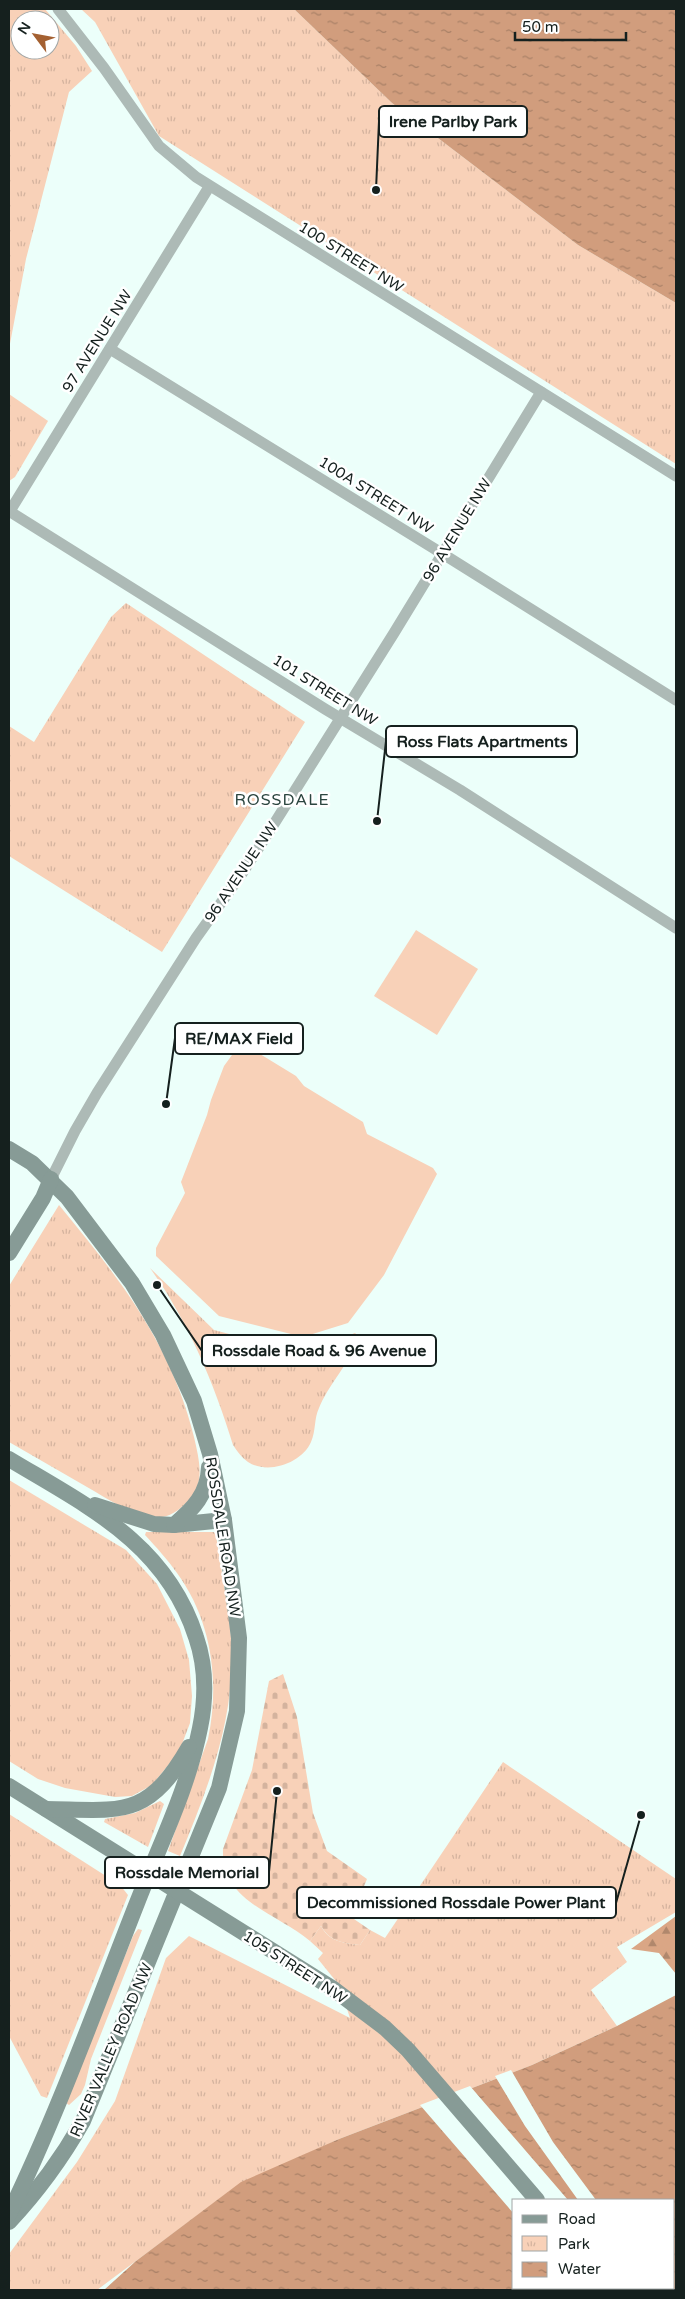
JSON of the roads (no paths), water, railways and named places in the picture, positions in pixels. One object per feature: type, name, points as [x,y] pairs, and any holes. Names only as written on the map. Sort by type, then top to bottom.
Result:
[{"type":"main road","name":"ROSSDALE ROAD NW","points":[[9,1150],[32,1163],[51,1179],[67,1197],[132,1284],[163,1335],[194,1400],[210,1454],[224,1520],[239,1638],[237,1711],[219,1788],[177,1891]]},
{"type":"main road","name":"96 AVENUE NW","points":[[9,1253],[43,1198],[51,1179]]},
{"type":"main road","points":[[174,1525],[189,1513],[202,1496],[209,1474],[210,1454]]},
{"type":"main road","points":[[9,1459],[107,1518],[131,1537],[156,1564],[176,1592],[190,1620],[201,1652],[204,1697],[201,1725],[187,1774],[148,1872]]},
{"type":"main road","points":[[78,1500],[108,1508],[142,1521],[174,1525],[224,1520]]},
{"type":"main road","points":[[46,1809],[106,1811],[139,1803],[157,1792],[170,1778],[201,1725]]},
{"type":"main road","name":"105 STREET NW","points":[[9,1786],[332,1988],[384,2028],[408,2050],[536,2199]]},
{"type":"main road","name":"RIVER VALLEY ROAD NW","points":[[9,2214],[47,2133],[148,1872]]},
{"type":"main road","name":"RIVER VALLEY ROAD NW","points":[[9,2222],[35,2194],[67,2149],[83,2122],[177,1891]]},
{"type":"street","name":"100 STREET NW","points":[[58,9],[104,68],[159,146],[209,187],[676,476]]},
{"type":"street","name":"97 AVENUE NW","points":[[9,511],[209,187]]},
{"type":"street","name":"100A STREET NW","points":[[110,349],[676,700]]},
{"type":"street","name":"96 AVENUE NW","points":[[51,1179],[75,1131],[102,1085],[196,938],[243,872],[443,554],[541,392]]},
{"type":"street","name":"101 STREET NW","points":[[9,511],[340,718],[674,923]]},
{"type":"water","points":[[294,9],[676,9],[676,303],[578,245],[392,103]]},
{"type":"water","points":[[676,1995],[676,2290],[104,2290],[136,2261],[241,2182],[339,2139],[532,2065],[617,2026]]},
{"type":"place","name":"Irene Parlby Park","points":[[376,190]]},
{"type":"place","name":"Ross Flats Apartments","points":[[377,821]]},
{"type":"place","name":"RE/MAX Field","points":[[166,1104]]},
{"type":"place","name":"Rossdale Road & 96 Avenue","points":[[157,1285]]},
{"type":"place","name":"Rossdale Memorial","points":[[277,1791]]},
{"type":"place","name":"Decommissioned Rossdale Power Plant","points":[[641,1815]]},
{"type":"district","name":"ROSSDALE","points":[[282,799]]}]
